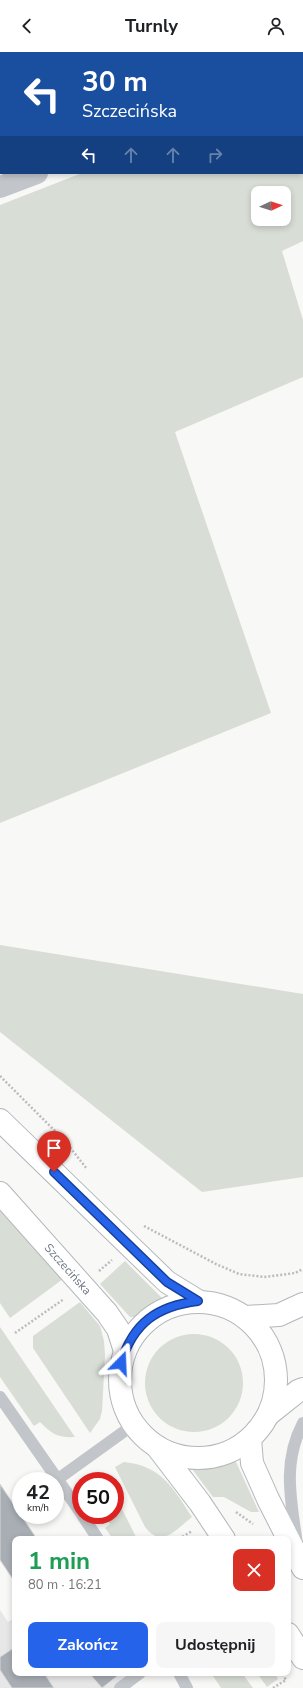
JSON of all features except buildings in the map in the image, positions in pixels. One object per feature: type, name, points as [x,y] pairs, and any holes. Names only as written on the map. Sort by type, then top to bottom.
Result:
[{"type":"main road","points":[[0,1120],[167,1282],[198,1301]]},
{"type":"main road","name":"Szczecińska","points":[[0,1193],[107,1313],[118,1329],[125,1351]]},
{"type":"main road","points":[[269,1414],[275,1391],[275,1367],[271,1352],[264,1338],[246,1317],[229,1308],[214,1303],[198,1301],[180,1304],[162,1310],[146,1321],[138,1330],[125,1351],[121,1363],[120,1386],[125,1410],[133,1425],[147,1440],[158,1448],[178,1456],[205,1458],[222,1455],[236,1448],[250,1439],[269,1414],[298,1391],[303,1389]]},
{"type":"main road","points":[[246,1317],[279,1314],[303,1304]]},
{"type":"main road","points":[[250,1439],[252,1463],[286,1536]]},
{"type":"main road","points":[[158,1448],[200,1503],[222,1536]]},
{"type":"main road","points":[[291,1545],[301,1565]]},
{"type":"main road","points":[[291,1639],[303,1658]]},
{"type":"street","points":[[0,187],[34,174]]},
{"type":"lane","points":[[0,1397],[53,1472]]},
{"type":"lane","points":[[301,1565],[289,1483],[290,1457],[296,1435],[303,1423]]},
{"type":"lane","points":[[64,1475],[133,1425]]},
{"type":"lane","points":[[64,1488],[72,1499]]},
{"type":"lane","points":[[88,1524],[96,1536]]},
{"type":"lane","points":[[120,1688],[136,1676]]},
{"type":"lane","points":[[181,1676],[187,1688]]},
{"type":"path","points":[[0,1076],[65,1141],[88,1170]]},
{"type":"path","points":[[273,1688],[286,1680],[284,1676]]},
{"type":"shaded area","points":[[79,174],[303,174],[303,241],[282,251],[303,320],[303,377],[175,432],[271,713],[0,823],[0,205]]},
{"type":"shaded area","points":[[0,945],[303,994],[303,1177],[202,1192],[0,1032]]},
{"type":"shaded area","points":[[0,1210],[63,1279],[10,1318],[0,1303]]},
{"type":"shaded area","points":[[125,1261],[165,1301],[137,1317],[130,1317],[100,1284]]},
{"type":"shaded area","points":[[80,1302],[100,1326],[104,1341],[105,1355],[102,1411],[100,1419],[90,1433],[33,1348],[33,1336]]},
{"type":"shaded area","points":[[0,1327],[75,1437],[60,1436],[48,1430],[40,1422],[34,1426],[0,1377]]},
{"type":"shaded area","points":[[194,1334],[213,1338],[228,1349],[239,1364],[243,1383],[239,1402],[228,1417],[213,1428],[194,1432],[175,1428],[160,1417],[149,1402],[145,1383],[149,1364],[160,1349],[175,1338]]},
{"type":"shaded area","points":[[233,1461],[236,1462],[259,1512],[251,1512],[224,1497],[213,1497],[192,1469],[195,1466],[223,1464]]},
{"type":"shaded area","points":[[124,1462],[137,1464],[148,1468],[165,1480],[179,1497],[192,1517],[174,1532],[166,1536],[156,1536],[145,1527],[124,1485],[124,1472],[118,1472],[115,1467]]},
{"type":"shaded area","points":[[124,1513],[136,1536],[111,1536],[105,1528],[110,1524],[124,1524]]},
{"type":"shaded area","points":[[0,1610],[8,1622],[12,1620],[12,1676],[129,1676],[118,1688],[0,1688]]},
{"type":"shaded area","points":[[213,1676],[244,1676],[253,1688],[221,1688]]},
{"type":"shaded area","points":[[259,1676],[276,1676],[278,1679],[267,1687]]},
{"type":"route","points":[[54,1172],[167,1282],[198,1301],[180,1304],[162,1310],[146,1321],[134,1335],[125,1351],[121,1363]]}]
